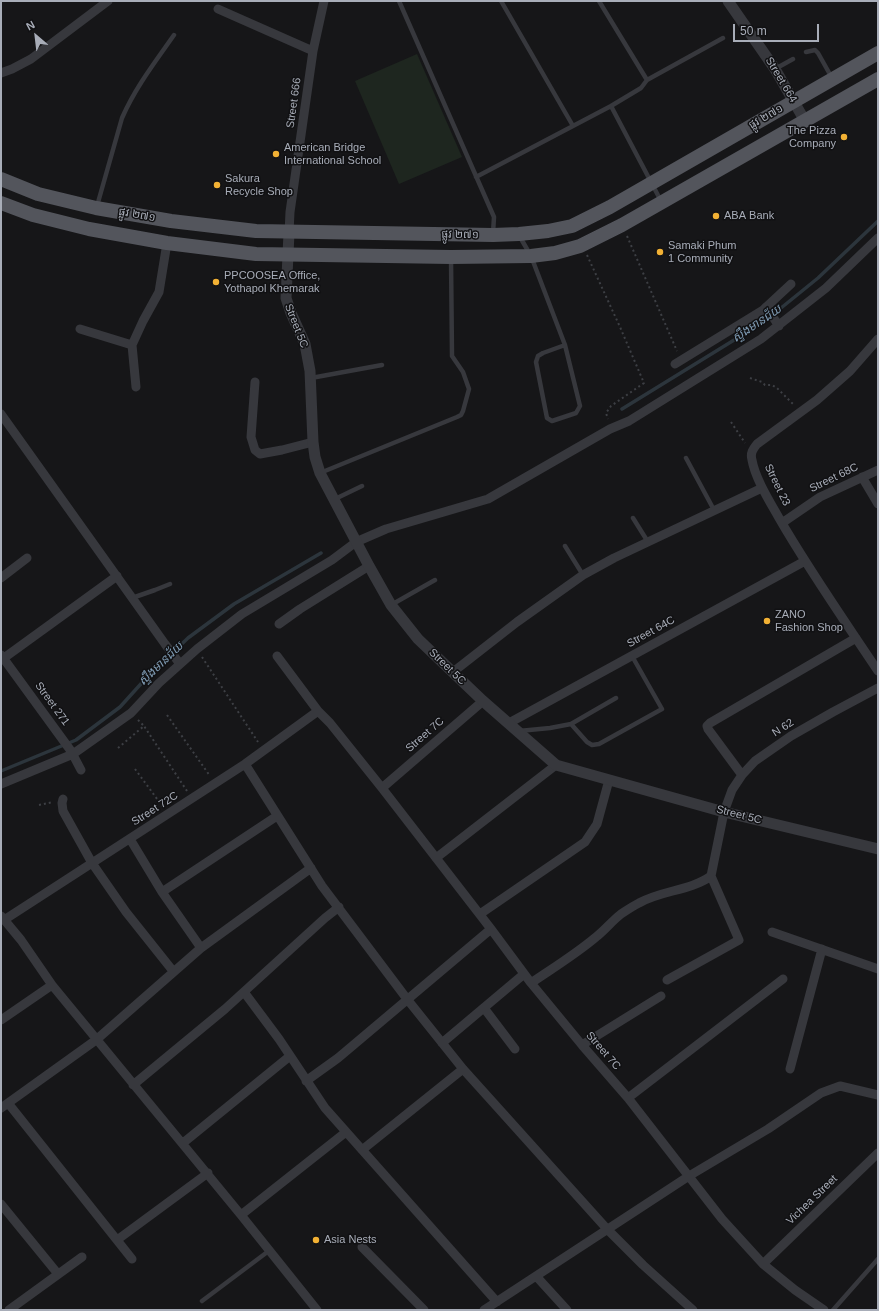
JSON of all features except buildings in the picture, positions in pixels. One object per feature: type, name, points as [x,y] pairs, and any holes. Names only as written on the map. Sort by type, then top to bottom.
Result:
[{"type":"main road","name":"ផ្លូវ ២៧១","points":[[1,179],[38,194],[96,208],[171,221],[256,231],[289,233],[493,235],[548,232],[572,226],[610,207],[878,53]]},
{"type":"main road","name":"ផ្លូវ ២៧១","points":[[1,203],[33,214],[89,229],[167,244],[256,254],[451,257],[530,256],[555,254],[583,245],[622,226],[878,79]]},
{"type":"street","points":[[1,73],[12,69],[31,58],[108,1]]},
{"type":"street","name":"Street 666","points":[[289,233],[290,212],[313,51],[324,1]]},
{"type":"street","name":"Street 664","points":[[728,1],[775,69],[805,121]]},
{"type":"street","points":[[218,10],[313,51]]},
{"type":"street","name":"Street 5C","points":[[289,233],[286,298],[305,344],[311,378],[313,442],[315,457],[320,473],[369,566],[392,605],[418,639],[483,701],[556,765],[724,812],[878,849]]},
{"type":"street","points":[[1,784],[72,752],[131,713],[178,661],[197,649],[242,614],[332,560],[356,542],[386,529],[488,499],[610,429],[629,421],[762,339],[777,323],[826,288],[878,238]]},
{"type":"street","points":[[136,387],[132,345],[159,292],[167,244]]},
{"type":"street","points":[[678,362],[767,309],[791,284]]},
{"type":"street","points":[[767,309],[777,323]]},
{"type":"street","points":[[80,329],[132,345]]},
{"type":"street","points":[[751,452],[757,444],[817,400],[850,371],[878,339]]},
{"type":"street","points":[[255,382],[251,437],[255,450],[260,454],[313,442]]},
{"type":"street","points":[[1,414],[5,427],[117,576],[178,661]]},
{"type":"street","name":"Street 23","points":[[751,452],[752,460],[762,488],[805,561],[878,671]]},
{"type":"street","name":"Street 68C","points":[[782,522],[820,497],[878,470]]},
{"type":"street","points":[[862,477],[878,504]]},
{"type":"street","points":[[453,672],[517,622],[583,575],[614,558],[762,488]]},
{"type":"street","points":[[1,578],[27,558]]},
{"type":"street","name":"Street 64C","points":[[509,723],[805,561]]},
{"type":"street","points":[[280,624],[300,609],[369,566]]},
{"type":"street","points":[[2,657],[117,576]]},
{"type":"street","points":[[742,775],[707,726],[856,638]]},
{"type":"street","name":"Street 7C","points":[[277,656],[318,711],[330,722],[480,914],[531,983],[628,1098],[722,1219],[763,1264],[795,1290],[824,1310]]},
{"type":"street","name":"Street 271","points":[[2,657],[72,752],[81,770]]},
{"type":"street","name":"N 62","points":[[711,876],[724,812],[732,790],[742,775],[755,762],[791,736],[878,688]]},
{"type":"street","name":"Street 7C","points":[[382,788],[483,701]]},
{"type":"street","name":"Street 72C","points":[[2,919],[215,784],[264,751],[318,711]]},
{"type":"street","points":[[245,764],[310,868],[407,999],[463,1069],[607,1230],[693,1310]]},
{"type":"street","points":[[436,858],[556,765]]},
{"type":"street","points":[[480,914],[585,842],[597,824],[609,780]]},
{"type":"street","points":[[62,801],[63,811],[92,863],[126,912],[173,971]]},
{"type":"street","points":[[162,892],[277,816]]},
{"type":"street","points":[[130,839],[162,892],[201,948]]},
{"type":"street","points":[[132,1259],[4,1105],[96,1040],[201,948],[310,868]]},
{"type":"street","points":[[531,983],[596,938],[621,914],[641,902],[664,892],[687,887],[704,881],[711,876],[739,940],[667,980]]},
{"type":"street","points":[[134,1084],[225,1010],[325,918],[339,908]]},
{"type":"street","points":[[2,919],[21,940],[52,985],[96,1040],[183,1143],[317,1310]]},
{"type":"street","points":[[306,1081],[338,1058],[491,929]]},
{"type":"street","points":[[772,932],[878,969]]},
{"type":"street","points":[[790,1069],[822,949]]},
{"type":"street","points":[[442,1043],[524,974]]},
{"type":"street","points":[[628,1098],[783,979]]},
{"type":"street","points":[[1,1020],[52,985]]},
{"type":"street","points":[[244,992],[325,1108],[497,1302]]},
{"type":"street","points":[[582,1045],[660,996]]},
{"type":"street","points":[[484,1008],[515,1049]]},
{"type":"street","points":[[183,1143],[290,1056]]},
{"type":"street","points":[[362,1150],[463,1069]]},
{"type":"street","points":[[484,1310],[689,1176],[768,1129],[821,1093],[840,1086],[878,1095]]},
{"type":"street","points":[[241,1215],[346,1132]]},
{"type":"street","name":"Vichea Street","points":[[763,1264],[878,1154]]},
{"type":"street","points":[[117,1240],[208,1174]]},
{"type":"street","points":[[1,1204],[58,1274]]},
{"type":"street","points":[[362,1246],[424,1310]]},
{"type":"street","points":[[10,1310],[82,1257]]},
{"type":"street","points":[[536,1276],[567,1310]]},
{"type":"lane","points":[[405,1],[399,2],[494,217],[493,235]]},
{"type":"lane","points":[[501,1],[573,126]]},
{"type":"lane","points":[[599,1],[648,80]]},
{"type":"lane","points":[[96,208],[126,108],[137,88],[174,35]]},
{"type":"lane","points":[[476,177],[611,106],[642,88],[648,80],[723,38]]},
{"type":"lane","points":[[806,52],[815,50],[818,53],[832,79]]},
{"type":"lane","points":[[775,69],[793,59]]},
{"type":"lane","points":[[611,106],[662,203]]},
{"type":"lane","points":[[519,234],[530,256],[566,345],[580,406],[576,413],[552,421],[547,418],[536,362],[538,356],[543,353],[566,345]]},
{"type":"lane","points":[[320,473],[461,415],[469,389],[464,372],[452,356],[451,257]]},
{"type":"lane","points":[[311,378],[382,366]]},
{"type":"lane","points":[[686,458],[714,510]]},
{"type":"lane","points":[[333,499],[362,486]]},
{"type":"lane","points":[[633,518],[648,542]]},
{"type":"lane","points":[[565,546],[583,575]]},
{"type":"lane","points":[[392,605],[435,580]]},
{"type":"lane","points":[[132,598],[170,584]]},
{"type":"lane","points":[[571,724],[587,742],[592,745],[599,744],[662,709],[632,656]]},
{"type":"lane","points":[[518,731],[550,728],[571,724],[616,698]]},
{"type":"lane","points":[[202,1302],[270,1250]]},
{"type":"lane","points":[[833,1310],[878,1259]]},
{"type":"path","points":[[622,226],[678,362]]},
{"type":"path","points":[[583,245],[644,383],[611,406],[606,412],[610,429]]},
{"type":"path","points":[[750,378],[762,382],[765,385],[772,385],[777,388],[800,412]]},
{"type":"path","points":[[731,422],[751,452]]},
{"type":"path","points":[[197,649],[264,751]]},
{"type":"path","points":[[167,715],[215,784]]},
{"type":"path","points":[[118,748],[144,726],[192,798]]},
{"type":"path","points":[[135,769],[168,814]]},
{"type":"path","points":[[39,805],[62,801]]},
{"type":"shaded area","points":[[417,54],[462,157],[399,184],[355,81]]},
{"type":"waterway","name":"ស្ទឹងមានជ័យ","points":[[622,409],[765,321],[818,278],[878,221]]},
{"type":"waterway","name":"ស្ទឹងមានជ័យ","points":[[1,771],[76,740],[120,707],[148,676],[188,638],[234,604],[321,553]]},
{"type":"place","name":"The Pizza Company","points":[[844,137]]},
{"type":"place","name":"American Bridge International School","points":[[276,154]]},
{"type":"place","name":"Sakura Recycle Shop","points":[[217,185]]},
{"type":"place","name":"ABA Bank","points":[[716,216]]},
{"type":"place","name":"Samaki Phum 1 Community","points":[[660,252]]},
{"type":"place","name":"PPCOOSEA Office, Yothapol Khemarak","points":[[216,282]]},
{"type":"place","name":"ZANO Fashion Shop","points":[[767,621]]},
{"type":"place","name":"Asia Nests","points":[[316,1240]]}]
